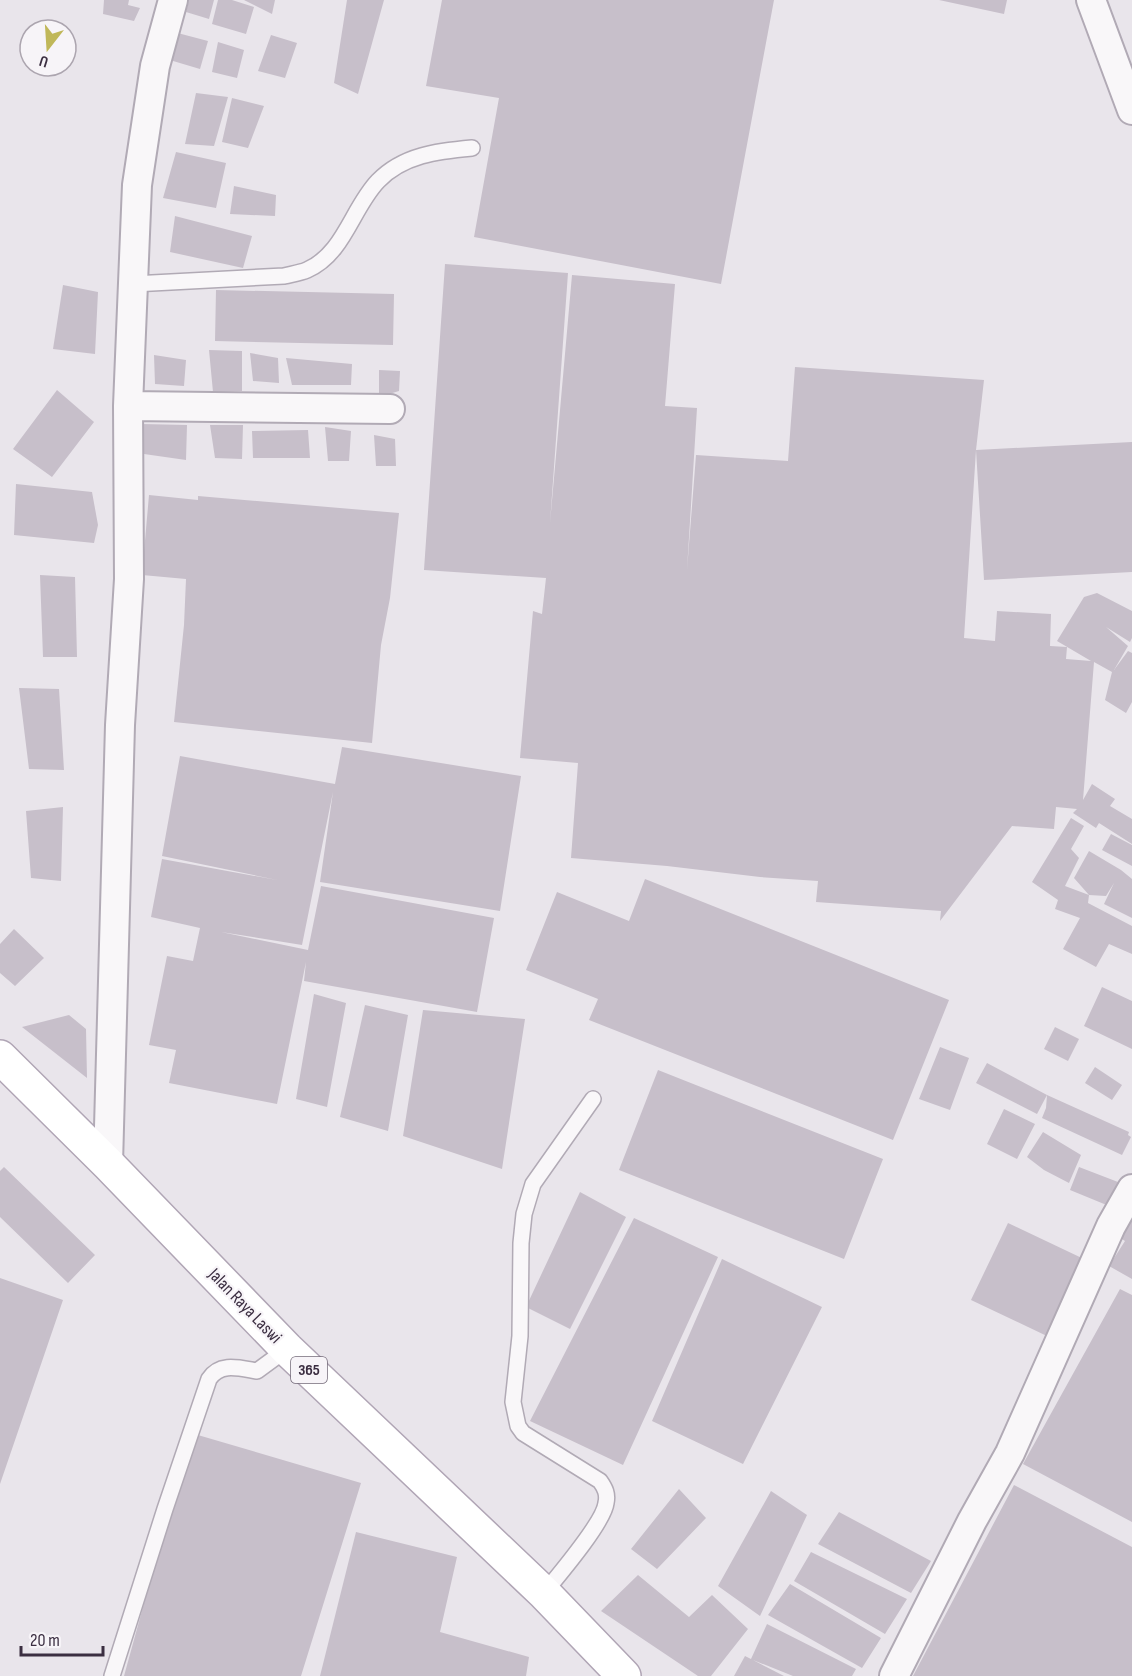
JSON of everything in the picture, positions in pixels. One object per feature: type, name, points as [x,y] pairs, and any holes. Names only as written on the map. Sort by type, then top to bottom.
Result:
[{"type":"main road","name":"Jalan Raya Laswi","points":[[0,1057],[108,1164],[287,1349],[544,1593],[624,1676]]},
{"type":"street","points":[[108,1164],[120,725],[129,579],[128,406],[139,174],[155,66],[173,0]]},
{"type":"street","points":[[1091,0],[1132,110]]},
{"type":"street","points":[[128,406],[390,409]]},
{"type":"street","points":[[894,1676],[972,1521],[1010,1453],[1111,1226],[1132,1189]]},
{"type":"lane","points":[[133,284],[284,276],[308,270],[327,256],[341,240],[364,200],[378,181],[390,171],[433,152],[472,148]]},
{"type":"lane","points":[[544,1593],[603,1513],[606,1493],[600,1481],[524,1433],[518,1426],[513,1402],[520,1336],[521,1243],[524,1214],[533,1184],[593,1099]]},
{"type":"lane","points":[[112,1676],[209,1379],[213,1373],[225,1367],[257,1371],[287,1349]]},
{"type":"building","points":[[104,0],[129,0],[128,5],[140,8],[134,21],[103,14]]},
{"type":"building","points":[[189,0],[214,0],[209,19],[186,12]]},
{"type":"building","points":[[218,0],[232,0],[254,7],[246,34],[212,24]]},
{"type":"building","points":[[244,0],[275,0],[272,14]]},
{"type":"building","points":[[347,0],[384,0],[358,94],[334,83]]},
{"type":"building","points":[[442,0],[774,0],[721,284],[474,237],[499,98],[426,86]]},
{"type":"building","points":[[939,0],[1007,0],[1004,14]]},
{"type":"building","points":[[170,31],[208,41],[200,69],[163,58]]},
{"type":"building","points":[[271,35],[297,43],[285,78],[258,71]]},
{"type":"building","points":[[218,42],[244,50],[237,78],[212,72]]},
{"type":"building","points":[[196,93],[228,97],[214,146],[185,144]]},
{"type":"building","points":[[232,98],[264,106],[248,148],[222,142]]},
{"type":"building","points":[[176,152],[226,163],[216,208],[163,198]]},
{"type":"building","points":[[234,186],[276,195],[275,216],[230,214]]},
{"type":"building","points":[[175,216],[252,236],[243,268],[170,252]]},
{"type":"building","points":[[445,264],[568,273],[550,523],[572,275],[675,284],[665,406],[697,408],[687,570],[696,455],[788,461],[795,367],[984,380],[976,450],[964,638],[995,641],[997,611],[1051,614],[1050,646],[1067,647],[1066,659],[1091,661],[1057,641],[1084,597],[1097,593],[1132,611],[1130,642],[1106,627],[1128,646],[1114,670],[1128,651],[1132,653],[1132,702],[1126,713],[1105,700],[1112,672],[1094,662],[1083,800],[1092,784],[1115,799],[1110,806],[1132,819],[1132,844],[1099,823],[1096,828],[1073,813],[1077,809],[1056,807],[1054,829],[1012,826],[940,921],[941,911],[816,902],[818,881],[571,858],[578,763],[520,758],[533,611],[542,614],[546,578],[424,570]]},
{"type":"building","points":[[63,285],[98,292],[95,354],[53,349]]},
{"type":"building","points":[[216,290],[394,294],[393,345],[215,341]]},
{"type":"building","points":[[209,350],[242,351],[242,391],[213,392]]},
{"type":"building","points":[[250,353],[278,358],[279,383],[253,381]]},
{"type":"building","points":[[154,355],[186,360],[184,386],[155,384]]},
{"type":"building","points":[[286,358],[352,364],[351,385],[292,385]]},
{"type":"building","points":[[379,370],[400,371],[399,391],[379,397]]},
{"type":"building","points":[[57,390],[94,422],[52,477],[13,449]]},
{"type":"building","points":[[141,424],[187,425],[186,460],[144,454]]},
{"type":"building","points":[[210,425],[243,425],[242,459],[215,458]]},
{"type":"building","points":[[325,427],[351,431],[349,461],[328,461]]},
{"type":"building","points":[[308,430],[310,458],[253,458],[252,431]]},
{"type":"building","points":[[374,435],[395,439],[396,466],[376,466]]},
{"type":"building","points":[[1132,442],[1132,572],[984,580],[976,450]]},
{"type":"building","points":[[16,484],[92,492],[98,525],[94,543],[14,535]]},
{"type":"building","points":[[149,495],[198,500],[198,496],[399,513],[390,598],[381,645],[372,743],[174,722],[184,625],[186,579],[142,575]]},
{"type":"building","points":[[40,575],[75,577],[77,657],[43,657]]},
{"type":"building","points":[[19,688],[59,689],[64,770],[29,769]]},
{"type":"building","points":[[342,747],[521,776],[500,911],[320,882],[333,792],[302,945],[221,932],[308,950],[321,886],[494,918],[477,1012],[304,981],[306,962],[277,1104],[169,1083],[176,1050],[149,1045],[167,956],[193,961],[200,928],[151,917],[162,859],[277,880],[162,856],[180,756],[335,784]]},
{"type":"building","points":[[63,807],[61,881],[31,878],[26,811]]},
{"type":"building","points":[[1071,818],[1084,826],[1071,849],[1079,858],[1065,886],[1089,895],[1088,903],[1132,926],[1132,954],[1109,944],[1096,967],[1063,949],[1080,918],[1055,909],[1058,900],[1032,882]]},
{"type":"building","points":[[1111,834],[1132,845],[1132,866],[1102,850]]},
{"type":"building","points":[[1089,851],[1132,879],[1132,918],[1104,904],[1114,883],[1106,896],[1089,895],[1074,878]]},
{"type":"building","points":[[645,879],[949,1000],[893,1140],[589,1020],[598,999],[526,970],[557,892],[629,921]]},
{"type":"building","points":[[14,929],[44,958],[15,986],[0,973],[0,944]]},
{"type":"building","points":[[1102,987],[1132,1001],[1132,1049],[1084,1026]]},
{"type":"building","points":[[314,994],[346,1003],[327,1107],[296,1099]]},
{"type":"building","points":[[365,1005],[408,1015],[388,1131],[340,1117]]},
{"type":"building","points":[[423,1010],[525,1019],[502,1169],[403,1136]]},
{"type":"building","points":[[69,1015],[86,1029],[87,1078],[22,1027]]},
{"type":"building","points":[[1055,1027],[1079,1039],[1068,1061],[1044,1049]]},
{"type":"building","points":[[940,1047],[969,1058],[950,1110],[919,1099]]},
{"type":"building","points":[[987,1063],[1047,1095],[1037,1114],[976,1083]]},
{"type":"building","points":[[1095,1067],[1122,1085],[1112,1100],[1085,1083]]},
{"type":"building","points":[[658,1070],[883,1159],[844,1259],[619,1170]]},
{"type":"building","points":[[1047,1095],[1129,1132],[1128,1135],[1131,1137],[1122,1155],[1042,1118]]},
{"type":"building","points":[[1004,1109],[1035,1124],[1017,1159],[987,1144]]},
{"type":"building","points":[[1043,1132],[1081,1155],[1069,1183],[1044,1170],[1027,1157]]},
{"type":"building","points":[[4,1167],[95,1255],[68,1283],[0,1217],[0,1171]]},
{"type":"building","points":[[1079,1167],[1118,1182],[1109,1206],[1070,1190]]},
{"type":"building","points":[[580,1192],[626,1217],[570,1329],[526,1307]]},
{"type":"building","points":[[1132,1215],[1132,1279],[1109,1266],[1125,1241],[1116,1235]]},
{"type":"building","points":[[634,1218],[718,1257],[623,1465],[530,1421]]},
{"type":"building","points":[[1008,1223],[1086,1260],[1049,1337],[971,1300]]},
{"type":"building","points":[[722,1259],[822,1307],[743,1464],[652,1421]]},
{"type":"building","points":[[0,1278],[63,1300],[0,1484]]},
{"type":"building","points":[[1120,1289],[1132,1295],[1132,1522],[1023,1464]]},
{"type":"building","points":[[191,1433],[361,1483],[301,1676],[124,1676]]},
{"type":"building","points":[[1014,1485],[1132,1547],[1132,1676],[913,1676]]},
{"type":"building","points":[[679,1489],[706,1518],[657,1569],[631,1549]]},
{"type":"building","points":[[771,1491],[807,1515],[760,1616],[718,1586]]},
{"type":"building","points":[[839,1512],[931,1561],[911,1593],[818,1544]]},
{"type":"building","points":[[356,1532],[457,1557],[440,1632],[529,1657],[526,1676],[320,1676]]},
{"type":"building","points":[[811,1552],[907,1599],[885,1634],[794,1581]]},
{"type":"building","points":[[638,1575],[689,1617],[712,1595],[748,1629],[711,1676],[698,1676],[601,1611]]},
{"type":"building","points":[[790,1584],[881,1638],[862,1668],[768,1615]]},
{"type":"building","points":[[767,1624],[856,1669],[852,1676],[793,1676],[753,1660],[784,1676],[734,1676],[745,1656],[751,1659]]}]
